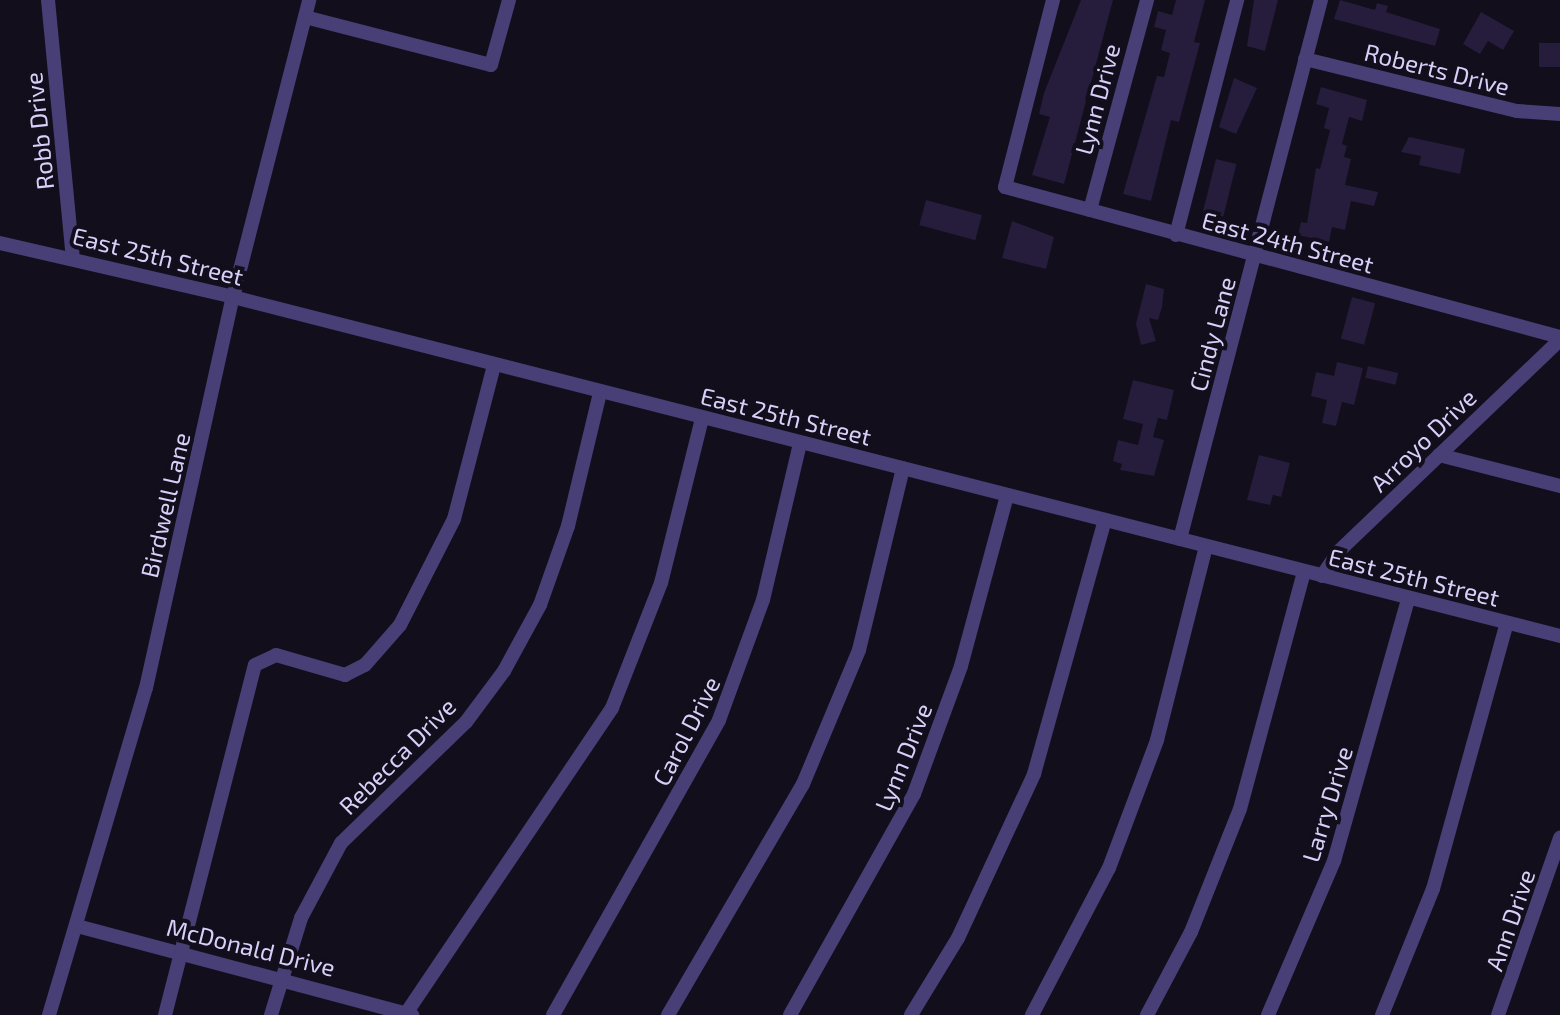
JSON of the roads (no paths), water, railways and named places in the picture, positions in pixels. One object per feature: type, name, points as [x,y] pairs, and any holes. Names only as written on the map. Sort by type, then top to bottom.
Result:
[{"type":"street","name":"Robb Drive","points":[[48,0],[73,258]]},
{"type":"street","name":"Birdwell Lane","points":[[49,1015],[146,688],[233,297],[309,0]]},
{"type":"street","points":[[305,17],[491,65],[509,0]]},
{"type":"street","name":"East 24th Street","points":[[1053,0],[1005,187],[1560,339]]},
{"type":"street","name":"Lynn Drive","points":[[1090,210],[1147,0]]},
{"type":"street","points":[[1176,235],[1237,0]]},
{"type":"street","name":"Cindy Lane","points":[[1180,539],[1321,0]]},
{"type":"street","name":"Roberts Drive","points":[[1305,59],[1517,111],[1560,114]]},
{"type":"street","name":"East 25th Street","points":[[0,243],[233,297],[1560,636]]},
{"type":"street","name":"Arroyo Drive","points":[[1322,576],[1339,551],[1560,339]]},
{"type":"street","points":[[165,1015],[255,665],[276,655],[345,675],[365,665],[400,625],[454,519],[494,365]]},
{"type":"street","name":"Rebecca Drive","points":[[271,1015],[301,918],[341,843],[466,722],[504,671],[540,605],[568,526],[600,393]]},
{"type":"street","points":[[408,1014],[612,708],[661,583],[702,418]]},
{"type":"street","name":"Carol Drive","points":[[553,1015],[719,720],[763,600],[800,443]]},
{"type":"street","points":[[1439,455],[1560,486]]},
{"type":"street","points":[[668,1015],[803,784],[822,741],[859,650],[903,468]]},
{"type":"street","name":"Lynn Drive","points":[[790,1015],[914,794],[961,666],[1007,495]]},
{"type":"street","points":[[911,1015],[958,938],[1034,774],[1105,520]]},
{"type":"street","points":[[1032,1015],[1109,868],[1157,740],[1206,547]]},
{"type":"street","points":[[1147,1015],[1191,932],[1240,809],[1304,571]]},
{"type":"street","name":"Larry Drive","points":[[1268,1015],[1334,861],[1408,599]]},
{"type":"street","points":[[1382,1015],[1433,889],[1507,623]]},
{"type":"street","name":"Ann Drive","points":[[1498,1015],[1560,838]]},
{"type":"street","name":"McDonald Drive","points":[[77,926],[281,976],[408,1014]]}]
